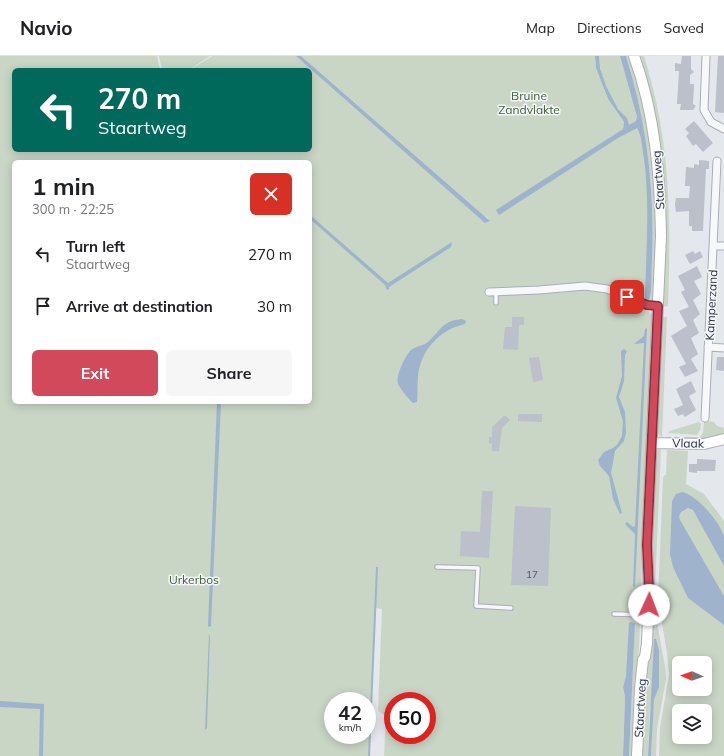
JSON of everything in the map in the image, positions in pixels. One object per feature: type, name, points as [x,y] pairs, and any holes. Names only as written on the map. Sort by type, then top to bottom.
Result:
[{"type":"main road","name":"Staartweg","points":[[634,56],[649,110],[658,169],[661,230],[647,569],[645,572],[645,615],[647,643],[645,657],[643,660],[637,756]]},
{"type":"main road","name":"Vlaak","points":[[652,442],[704,444],[724,439]]},
{"type":"street","points":[[706,56],[704,110],[711,122],[724,129]]},
{"type":"street","name":"Kamperzand","points":[[705,418],[717,161]]},
{"type":"street","points":[[716,193],[724,194]]},
{"type":"street","points":[[714,246],[724,246]]},
{"type":"street","points":[[493,292],[585,286],[613,291],[642,303],[658,306]]},
{"type":"street","points":[[708,347],[724,348]]},
{"type":"lane","points":[[493,292],[496,303]]},
{"type":"lane","points":[[437,566],[478,568],[476,606],[511,608]]},
{"type":"lane","points":[[614,614],[645,615]]},
{"type":"green space","name":"Urkerbos","points":[[0,56],[157,56],[160,68],[12,68],[12,152],[312,152],[312,68],[193,68],[212,56],[299,56],[488,220],[488,218],[301,56],[595,56],[596,68],[608,99],[624,122],[623,129],[497,210],[641,122],[649,198],[649,301],[653,237],[651,185],[639,108],[626,56],[630,56],[642,98],[651,141],[657,186],[658,218],[655,299],[648,302],[647,310],[651,313],[653,318],[641,589],[640,591],[634,592],[633,597],[641,597],[640,609],[633,612],[633,617],[638,619],[640,624],[634,756],[629,756],[635,623],[633,622],[626,676],[623,687],[625,697],[623,756],[384,756],[385,744],[436,744],[436,692],[384,692],[384,715],[378,711],[382,609],[376,608],[372,692],[324,692],[324,744],[370,744],[369,756],[0,756]]},
{"type":"green space","points":[[159,56],[210,56],[192,68],[162,68]]},
{"type":"green space","points":[[599,56],[620,56],[637,117],[637,121],[630,125],[628,125],[624,116],[611,98],[605,84],[599,62]]},
{"type":"green space","points":[[637,56],[644,56],[653,88],[660,119],[667,180],[669,210],[668,306],[661,307],[664,223]]},
{"type":"green space","points":[[661,317],[667,317],[662,437],[657,433]]},
{"type":"green space","points":[[699,422],[701,424],[697,435],[668,433],[670,431]]},
{"type":"green space","points":[[704,422],[714,422],[717,426],[724,428],[724,435],[710,439],[668,439],[668,437],[700,437],[703,432]]},
{"type":"green space","points":[[661,448],[655,589],[651,589],[655,453]]},
{"type":"green space","points":[[667,450],[688,451],[686,484],[704,494],[724,521],[724,756],[659,756],[660,728],[669,674],[658,599],[663,477],[666,474]]},
{"type":"green space","points":[[651,598],[654,598],[666,679],[657,729],[656,756],[651,756],[653,707],[659,687],[650,708],[648,756],[640,756]]},
{"type":"water","points":[[296,56],[301,56],[490,221],[485,223],[312,70],[312,68],[310,68]]},
{"type":"water","points":[[595,56],[599,56],[600,68],[606,86],[618,109],[627,118],[629,125],[636,121],[637,117],[620,56],[626,56],[639,106],[651,183],[653,235],[652,281],[649,301],[645,299],[647,228],[646,176],[642,142],[637,128],[618,138],[499,215],[496,210],[623,129],[624,122],[608,99],[596,68]]},
{"type":"water","points":[[312,217],[388,283],[452,242],[451,247],[389,287],[389,289],[387,290],[385,285],[312,221]]},
{"type":"water","points":[[462,319],[466,321],[465,324],[447,331],[427,350],[420,367],[417,402],[413,403],[407,397],[397,381],[399,371],[406,356],[411,350],[428,342],[446,324]]},
{"type":"water","points":[[647,328],[635,587],[633,586],[635,534],[625,524],[627,522],[633,527],[635,526],[644,343],[634,344],[644,336],[645,329]]},
{"type":"water","points":[[624,349],[627,351],[625,355],[624,381],[619,397],[625,412],[626,433],[624,441],[615,451],[611,473],[622,513],[620,514],[613,499],[609,476],[600,466],[598,460],[604,452],[617,445],[622,436],[623,421],[616,398],[622,376],[621,351]]},
{"type":"water","points":[[217,404],[221,404],[211,626],[208,626]]},
{"type":"water","points":[[682,492],[688,494],[701,503],[718,524],[724,537],[724,566],[693,510],[688,508],[681,512],[679,516],[680,520],[724,596],[724,625],[688,598],[673,567],[670,554],[672,501],[676,494]]},
{"type":"water","points":[[376,567],[378,567],[373,692],[371,692]]},
{"type":"water","points":[[629,623],[635,623],[629,756],[623,756],[625,697],[623,687],[626,676]]},
{"type":"water","points":[[209,634],[207,728],[205,730]]},
{"type":"water","points":[[654,639],[656,639],[659,650],[659,687],[654,700],[651,756],[648,756]]},
{"type":"water","points":[[0,701],[44,704],[43,756],[39,756],[40,709],[0,707]]},
{"type":"water","points":[[369,744],[371,744],[370,756],[368,756]]},
{"type":"building","points":[[682,56],[691,56],[691,69],[694,72],[690,75],[690,84],[694,84],[693,104],[696,106],[693,110],[680,110],[681,104],[677,104],[679,71],[675,71],[675,63],[681,64]]},
{"type":"building","points":[[718,56],[724,56],[724,113],[715,112]]},
{"type":"building","points":[[694,121],[713,143],[703,152],[696,144],[693,146],[686,136],[689,133],[685,129]]},
{"type":"building","points":[[699,160],[709,161],[709,169],[706,169],[703,231],[692,231],[692,226],[689,226],[689,211],[676,212],[675,204],[676,198],[689,198],[690,186],[685,186],[686,167],[694,168],[694,164],[699,165]]},
{"type":"building","points":[[693,251],[695,254],[700,251],[703,257],[690,264],[685,255]]},
{"type":"building","points":[[697,266],[702,277],[694,281],[701,294],[693,300],[700,314],[693,320],[699,333],[691,338],[698,354],[691,359],[698,371],[685,377],[679,367],[686,364],[671,336],[687,326],[679,311],[689,307],[681,292],[685,290],[678,276]]},
{"type":"building","points":[[512,317],[524,317],[524,325],[519,325],[518,350],[503,349],[505,327],[512,327]]},
{"type":"building","points":[[539,357],[543,380],[533,382],[529,358]]},
{"type":"building","points":[[717,357],[724,357],[724,371],[716,370]]},
{"type":"building","points":[[691,381],[696,392],[689,396],[696,410],[685,417],[683,414],[678,416],[674,409],[683,405],[676,389]]},
{"type":"building","points":[[518,414],[542,414],[542,422],[518,421]]},
{"type":"building","points":[[504,416],[510,420],[502,428],[499,451],[492,451],[492,444],[489,443],[489,437],[492,437],[492,427]]},
{"type":"building","points":[[697,459],[716,460],[715,471],[697,471],[697,473],[689,472],[689,464],[697,464]]},
{"type":"building","points":[[482,491],[493,491],[489,558],[460,556],[461,531],[480,532]]},
{"type":"building","points":[[515,506],[551,508],[548,586],[511,585]]},
{"type":"route","points":[[627,297],[647,305],[658,306],[647,545],[649,605]]},
{"type":"park label","name":"Bruine Zandvlakte","points":[[529,102]]}]
